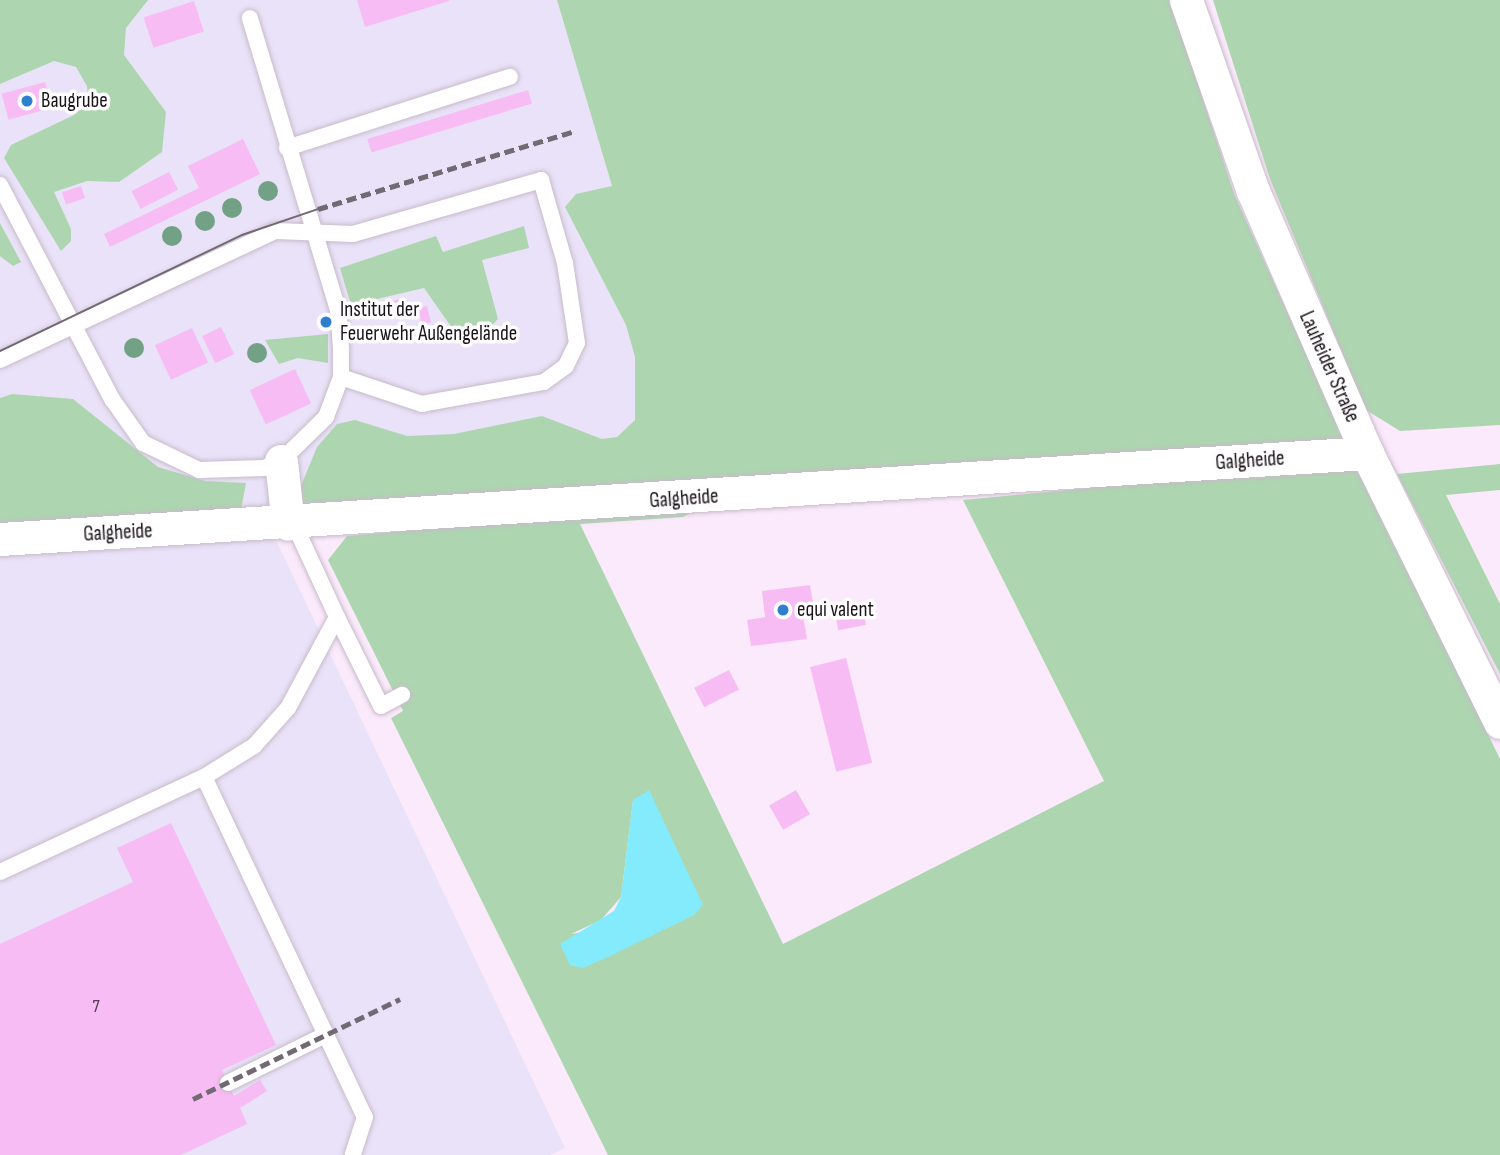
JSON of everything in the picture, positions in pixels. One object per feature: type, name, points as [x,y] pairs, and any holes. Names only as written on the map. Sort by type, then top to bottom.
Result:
[{"type":"street","name":"Lauheider Straße","points":[[1186,0],[1252,191],[1367,453],[1500,722]]},
{"type":"street","name":"Galgheide","points":[[0,539],[291,524],[1367,453]]},
{"type":"street","points":[[281,461],[291,524]]},
{"type":"lane","points":[[0,185],[73,324],[143,443],[199,470],[264,468],[281,461],[326,417],[341,377],[338,310],[310,229],[250,18]]},
{"type":"lane","points":[[287,148],[510,77]]},
{"type":"lane","points":[[0,360],[239,244],[276,231],[310,229],[353,234],[541,180],[565,263],[577,343],[566,366],[544,382],[422,404],[341,377]]},
{"type":"lane","points":[[291,524],[381,706],[402,695]]},
{"type":"lane","points":[[0,872],[204,777],[254,746],[288,708],[337,617]]},
{"type":"lane","points":[[204,777],[365,1117],[353,1155]]},
{"type":"lane","points":[[228,1083],[327,1034]]},
{"type":"shaded area","name":"Institut der Feuerwehr Außengelände","points":[[148,0],[557,0],[702,489],[0,525],[0,42]]},
{"type":"shaded area","points":[[274,536],[565,1148],[550,1155],[0,1155],[0,549]]},
{"type":"green space","points":[[0,0],[148,0],[126,28],[124,55],[166,112],[162,152],[119,182],[87,181],[54,192],[71,229],[71,241],[61,251],[4,158],[11,145],[74,115],[88,97],[87,86],[76,67],[54,61],[0,84]]},
{"type":"green space","points":[[557,0],[1170,0],[1235,196],[1348,447],[306,510],[298,493],[317,447],[337,424],[355,420],[407,436],[454,434],[542,416],[602,439],[617,437],[635,420],[635,357],[626,325],[565,207],[576,194],[612,186]]},
{"type":"green space","points":[[1213,0],[1500,0],[1500,425],[1400,431],[1366,410],[1270,179]]},
{"type":"green space","points":[[0,223],[21,262],[13,266],[0,256]]},
{"type":"green space","points":[[524,226],[529,248],[482,260],[498,319],[478,339],[459,338],[424,288],[377,299],[354,315],[340,268],[436,236],[443,252]]},
{"type":"green space","points":[[328,334],[328,363],[298,358],[279,364],[265,340]]},
{"type":"green space","points":[[12,394],[73,399],[158,467],[205,481],[246,483],[241,510],[0,523],[0,398]]},
{"type":"green space","points":[[1356,462],[1500,759],[1500,1155],[608,1155],[391,718],[403,711],[328,560],[347,536],[706,504],[683,517],[580,524],[783,944],[1104,781],[963,500]],"holes":[[[633,801],[694,915],[571,934],[601,920],[621,897]]]},
{"type":"green space","points":[[1500,464],[1500,490],[1446,495],[1500,604],[1500,674],[1397,474]]},
{"type":"water","points":[[649,790],[703,905],[694,915],[608,957],[583,968],[570,965],[560,944],[614,911],[621,897],[633,800]]},
{"type":"building","points":[[357,0],[449,0],[449,1],[365,27]]},
{"type":"building","points":[[194,1],[204,31],[153,48],[144,17]]},
{"type":"building","name":"Baugrube","points":[[45,82],[52,108],[9,120],[2,94]]},
{"type":"building","points":[[528,90],[532,103],[371,153],[367,139]]},
{"type":"building","points":[[243,139],[260,174],[110,247],[104,234],[199,188],[188,166]]},
{"type":"building","points":[[169,172],[178,190],[141,209],[132,191]]},
{"type":"building","points":[[81,186],[85,198],[66,205],[62,192]]},
{"type":"building","points":[[398,299],[402,307],[387,315],[383,307]]},
{"type":"building","points":[[427,306],[431,323],[422,325],[418,308]]},
{"type":"building","points":[[221,327],[234,354],[215,363],[202,336]]},
{"type":"building","points":[[192,328],[208,362],[171,380],[155,345]]},
{"type":"building","points":[[295,369],[311,403],[266,425],[250,390]]},
{"type":"building","name":"equi valent","points":[[810,585],[813,602],[801,604],[807,639],[751,646],[747,620],[765,617],[762,591]]},
{"type":"building","points":[[864,615],[866,625],[838,630],[837,620]]},
{"type":"building","points":[[846,658],[872,763],[836,772],[810,667]]},
{"type":"building","points":[[729,670],[739,690],[704,707],[694,688]]},
{"type":"building","points":[[796,790],[810,814],[783,830],[769,805]]},
{"type":"building","points":[[171,823],[276,1045],[222,1070],[234,1096],[260,1080],[267,1091],[240,1108],[247,1124],[181,1155],[0,1155],[0,944],[133,882],[117,848]]},
{"type":"tram line","points":[[0,351],[242,235],[318,209]]},
{"type":"railway","points":[[318,209],[575,131]]},
{"type":"railway","points":[[193,1099],[400,999]]},
{"type":"place","name":"Baugrube","points":[[27,101]]},
{"type":"place","name":"Institut der Feuerwehr Außengelände","points":[[326,322]]},
{"type":"place","name":"equi valent","points":[[783,610]]}]
